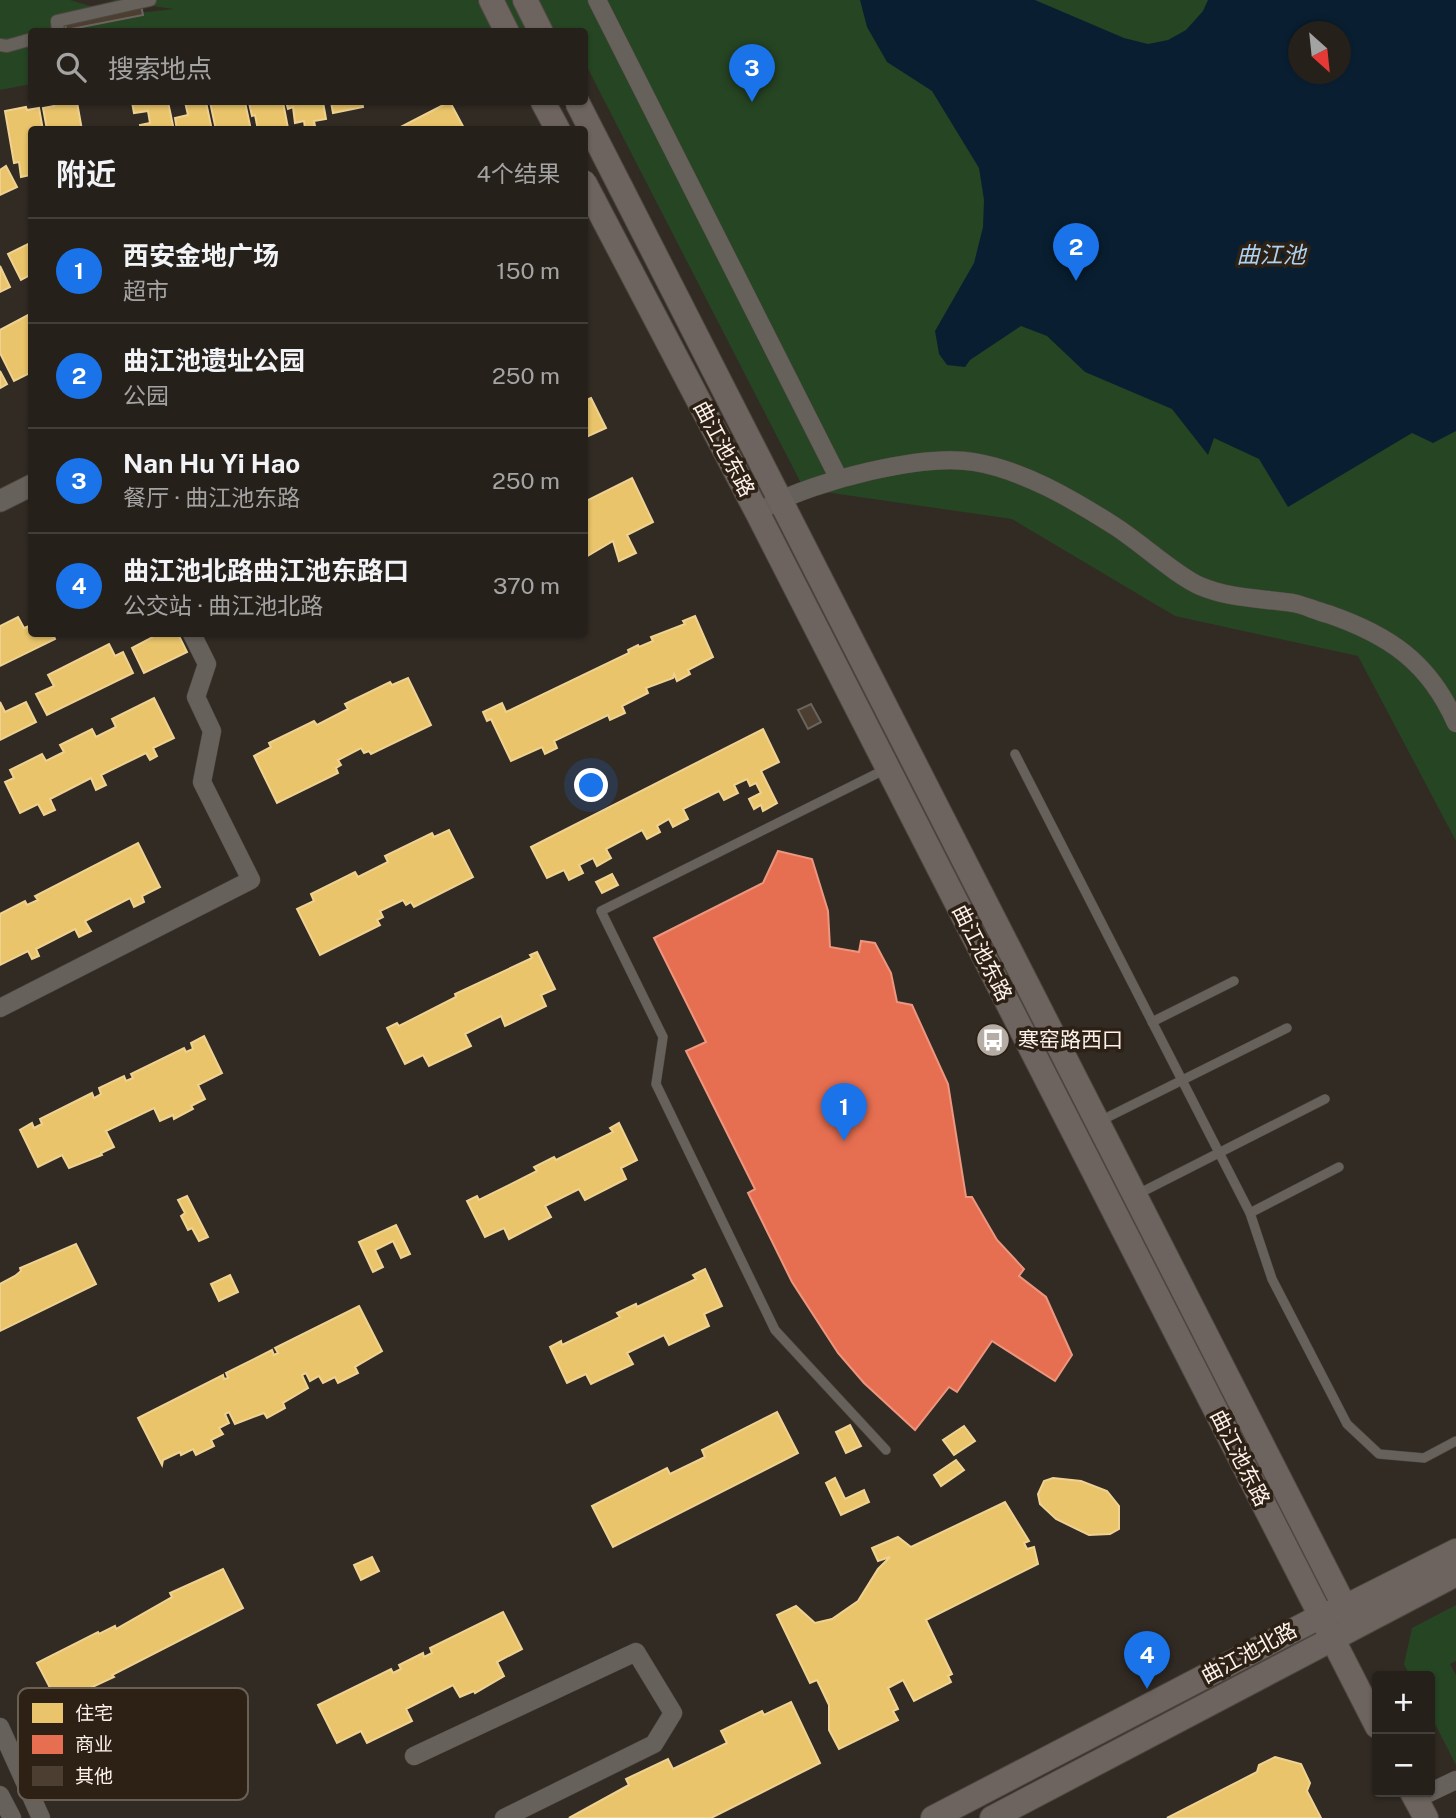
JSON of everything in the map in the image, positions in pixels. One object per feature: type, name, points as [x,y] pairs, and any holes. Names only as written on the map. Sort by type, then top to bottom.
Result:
[{"type":"main road","points":[[491,0],[506,28]]},
{"type":"main road","points":[[525,0],[539,28]]},
{"type":"main road","points":[[545,105],[556,126]]},
{"type":"main road","name":"曲江池东路","points":[[579,105],[1349,1616]]},
{"type":"main road","name":"曲江池东路","points":[[588,197],[757,512],[1372,1716]]},
{"type":"main road","name":"曲江池北路","points":[[992,1818],[1333,1640],[1349,1616],[1456,1551]]},
{"type":"main road","name":"曲江池北路","points":[[933,1818],[1321,1616],[1349,1616],[1456,1574]]},
{"type":"street","points":[[58,28],[57,21],[150,0]]},
{"type":"street","points":[[597,0],[839,479]]},
{"type":"street","points":[[0,44],[7,46],[28,40]]},
{"type":"street","points":[[588,197],[621,188]]},
{"type":"street","points":[[757,512],[780,500],[839,479],[939,462],[973,461],[1010,471],[1111,523],[1197,585],[1233,598],[1295,603],[1368,628],[1408,655],[1444,697],[1456,723]]},
{"type":"street","points":[[0,501],[28,487]]},
{"type":"street","points":[[0,1008],[251,880],[202,782],[212,732],[196,697],[207,664],[194,637]]},
{"type":"street","points":[[414,1756],[636,1652],[673,1713],[654,1744],[504,1818]]},
{"type":"street","points":[[0,1727],[18,1767]]},
{"type":"street","points":[[1418,1803],[1456,1780]]},
{"type":"street","points":[[0,1795],[12,1818]]},
{"type":"street","points":[[33,1800],[41,1818]]},
{"type":"lane","points":[[1016,754],[1250,1213],[1272,1279],[1347,1424],[1379,1454],[1424,1458],[1456,1441]]},
{"type":"lane","points":[[886,1450],[775,1331],[656,1084],[663,1037],[601,911],[887,768]]},
{"type":"lane","points":[[1152,1022],[1234,981]]},
{"type":"lane","points":[[1096,1123],[1287,1028]]},
{"type":"lane","points":[[1133,1196],[1325,1099]]},
{"type":"lane","points":[[1250,1213],[1339,1167]]},
{"type":"green space","points":[[0,0],[70,0],[120,15],[174,9],[109,0],[1456,0],[1456,841],[1358,656],[1175,616],[1012,519],[804,489],[588,69],[588,28],[28,28],[28,85],[0,90]]},
{"type":"green space","points":[[1456,1605],[1456,1661],[1450,1664],[1456,1675],[1456,1765],[1435,1724],[1435,1671],[1408,1671],[1404,1664],[1412,1628]]},
{"type":"water","name":"曲江池","points":[[860,0],[1035,0],[1124,38],[1148,44],[1168,40],[1186,30],[1203,11],[1208,0],[1456,0],[1456,431],[1433,443],[1412,433],[1288,507],[1259,459],[1214,438],[1208,455],[1172,409],[1085,372],[1047,336],[1021,326],[970,360],[965,367],[947,365],[939,354],[935,331],[974,263],[983,227],[984,200],[979,168],[932,91],[887,62],[867,27]]},
{"type":"building: 住宅","points":[[78,105],[81,126],[46,126],[43,108]]},
{"type":"building: 住宅","points":[[133,105],[169,105],[173,126],[140,126],[150,123],[148,111],[134,113]]},
{"type":"building: 住宅","points":[[186,105],[207,105],[211,126],[176,126],[175,118],[188,115]]},
{"type":"building: 住宅","points":[[211,105],[246,105],[250,126],[215,126]]},
{"type":"building: 住宅","points":[[249,105],[284,105],[288,126],[257,126],[255,115],[252,116]]},
{"type":"building: 住宅","points":[[287,105],[324,105],[326,119],[314,121],[315,126],[305,126],[304,121],[295,123],[293,107],[288,109]]},
{"type":"building: 住宅","points":[[332,105],[363,105],[363,107],[333,113]]},
{"type":"building: 住宅","points":[[443,105],[452,105],[463,126],[403,126]]},
{"type":"building: 住宅","points":[[26,107],[27,110],[39,108],[42,126],[28,126],[28,175],[21,177],[19,162],[14,163],[5,111]]},
{"type":"building: 住宅","points":[[6,166],[17,187],[0,195],[0,170]]},
{"type":"building: 住宅","points":[[28,244],[28,276],[21,280],[8,254]]},
{"type":"building: 住宅","points":[[0,266],[10,287],[0,292]]},
{"type":"building: 住宅","points":[[28,315],[28,374],[14,381],[0,353],[0,330]]},
{"type":"building: 住宅","points":[[0,371],[7,384],[0,388]]},
{"type":"building: 住宅","points":[[591,398],[606,428],[588,436],[588,399]]},
{"type":"building: 住宅","points":[[632,478],[653,522],[627,535],[636,553],[619,561],[613,541],[588,556],[588,500]]},
{"type":"building: 住宅","points":[[695,616],[713,657],[688,670],[690,674],[677,681],[674,674],[673,678],[646,688],[648,693],[622,706],[625,713],[610,720],[608,715],[554,741],[557,748],[545,754],[542,747],[511,761],[491,719],[487,721],[483,712],[502,703],[506,712],[629,653],[628,650],[638,645],[639,647],[653,641],[651,637],[685,624],[683,621]]},
{"type":"building: 住宅","points":[[18,617],[24,628],[28,626],[28,637],[55,639],[0,666],[0,626]]},
{"type":"building: 住宅","points":[[153,637],[180,637],[187,652],[144,673],[132,648]]},
{"type":"building: 住宅","points":[[109,644],[115,656],[123,652],[133,673],[47,715],[36,694],[54,686],[48,675]]},
{"type":"building: 住宅","points":[[408,678],[431,725],[371,754],[369,751],[364,753],[361,748],[338,760],[341,765],[336,768],[338,773],[277,803],[254,756],[271,747],[269,743],[314,721],[317,725],[348,709],[345,704],[390,682],[392,685]]},
{"type":"building: 住宅","points":[[154,698],[174,738],[153,748],[157,756],[150,760],[146,753],[101,775],[106,785],[96,790],[91,778],[50,799],[55,810],[44,815],[38,804],[20,813],[5,782],[14,778],[10,770],[42,754],[46,761],[64,752],[60,745],[92,729],[96,737],[116,727],[112,719]]},
{"type":"building: 住宅","points":[[0,702],[5,712],[26,702],[36,722],[0,740]]},
{"type":"building: 住宅","points":[[763,729],[779,762],[761,771],[777,803],[763,811],[761,805],[754,809],[749,799],[761,793],[756,783],[750,786],[747,779],[734,785],[738,793],[724,800],[719,791],[683,809],[688,819],[673,827],[669,819],[657,826],[660,832],[647,839],[642,830],[606,849],[611,858],[597,866],[593,858],[579,865],[583,873],[569,880],[564,870],[547,878],[531,847]]},
{"type":"building: 住宅","points":[[449,830],[473,877],[414,907],[411,902],[406,905],[403,900],[380,911],[383,917],[377,920],[380,925],[320,955],[297,909],[314,901],[311,894],[355,872],[358,877],[388,862],[385,856],[432,833],[434,837]]},
{"type":"building: 住宅","points":[[138,843],[160,887],[142,896],[144,902],[134,907],[130,898],[85,921],[91,931],[79,937],[75,929],[36,949],[39,956],[32,959],[28,951],[0,965],[0,914],[25,901],[27,905],[38,900],[35,896]]},
{"type":"building: 住宅","points":[[612,874],[618,885],[602,893],[596,882]]},
{"type":"building: 住宅","points":[[537,952],[555,989],[541,995],[546,1006],[505,1026],[501,1016],[465,1034],[471,1046],[429,1066],[423,1055],[405,1064],[387,1028],[397,1023],[399,1026],[456,997],[455,994],[532,958],[530,955]]},
{"type":"building: 住宅","points":[[204,1036],[222,1073],[198,1085],[205,1099],[191,1106],[193,1109],[174,1119],[173,1115],[160,1121],[154,1108],[106,1131],[114,1147],[101,1153],[102,1155],[69,1168],[62,1155],[38,1167],[20,1130],[32,1123],[34,1128],[42,1124],[40,1119],[92,1093],[94,1098],[101,1094],[99,1088],[124,1076],[126,1081],[133,1078],[131,1074],[184,1048],[186,1052],[193,1049],[191,1043]]},
{"type":"building: 住宅","points":[[619,1123],[637,1160],[621,1168],[626,1179],[585,1200],[579,1189],[545,1206],[551,1217],[509,1239],[504,1228],[485,1237],[467,1201],[477,1196],[479,1200],[537,1171],[534,1167],[554,1157],[556,1160],[613,1132],[610,1128]]},
{"type":"building: 住宅","points":[[187,1196],[208,1237],[199,1241],[192,1228],[188,1230],[181,1216],[185,1213],[178,1200]]},
{"type":"building: 住宅","points":[[396,1225],[410,1254],[401,1258],[393,1241],[375,1250],[383,1267],[373,1272],[359,1242]]},
{"type":"building: 住宅","points":[[76,1244],[96,1284],[0,1331],[0,1284],[15,1276],[21,1271],[20,1268]]},
{"type":"building: 住宅","points":[[705,1269],[722,1306],[704,1314],[709,1326],[669,1345],[664,1335],[627,1353],[633,1364],[591,1384],[586,1374],[567,1383],[550,1347],[561,1341],[562,1345],[620,1317],[617,1313],[636,1304],[637,1307],[696,1279],[693,1275]]},
{"type":"building: 住宅","points":[[230,1275],[238,1292],[219,1301],[211,1284]]},
{"type":"building: 住宅","points":[[359,1306],[382,1351],[355,1367],[358,1373],[338,1383],[335,1377],[323,1383],[319,1376],[310,1381],[306,1373],[302,1375],[308,1388],[283,1403],[285,1408],[267,1418],[264,1413],[235,1424],[229,1412],[225,1414],[229,1423],[219,1428],[223,1434],[211,1440],[214,1446],[196,1455],[193,1449],[181,1455],[180,1452],[163,1460],[162,1465],[138,1418],[223,1375],[224,1379],[228,1378],[226,1373],[272,1350],[274,1355],[278,1353],[275,1348]]},
{"type":"building: 住宅","points":[[777,1412],[798,1453],[613,1547],[592,1506],[667,1468],[670,1474],[705,1457],[702,1450]]},
{"type":"building: 住宅","points":[[850,1425],[861,1446],[846,1453],[836,1432]]},
{"type":"building: 住宅","points":[[964,1426],[975,1441],[954,1455],[943,1440]]},
{"type":"building: 住宅","points":[[956,1460],[964,1470],[941,1486],[934,1475]]},
{"type":"building: 住宅","points":[[835,1478],[845,1499],[864,1490],[869,1502],[841,1515],[826,1483]]},
{"type":"building: 住宅","points":[[1053,1478],[1081,1481],[1107,1491],[1119,1506],[1119,1529],[1110,1534],[1089,1535],[1056,1519],[1040,1504],[1038,1494],[1044,1481]]},
{"type":"building: 住宅","points":[[1005,1502],[1029,1541],[1024,1543],[1027,1549],[1034,1547],[1038,1564],[926,1620],[952,1674],[948,1676],[951,1682],[914,1701],[903,1680],[888,1688],[898,1709],[893,1711],[898,1720],[839,1749],[829,1730],[829,1705],[817,1680],[810,1683],[777,1615],[796,1606],[815,1623],[832,1619],[858,1601],[878,1569],[890,1557],[878,1561],[872,1548],[898,1537],[911,1547]]},
{"type":"building: 住宅","points":[[372,1557],[379,1571],[361,1580],[354,1565]]},
{"type":"building: 住宅","points":[[223,1569],[243,1608],[90,1688],[50,1688],[37,1663],[98,1632],[99,1634],[115,1626],[116,1629],[172,1597],[170,1593]]},
{"type":"building: 住宅","points":[[503,1612],[522,1649],[497,1662],[504,1676],[475,1693],[474,1691],[460,1697],[453,1685],[406,1709],[412,1721],[367,1743],[361,1731],[337,1743],[318,1705],[391,1669],[393,1673],[401,1669],[399,1665],[423,1653],[424,1657],[432,1653],[430,1648]]},
{"type":"building: 住宅","points":[[791,1702],[820,1763],[711,1818],[569,1818],[629,1785],[626,1779],[668,1759],[673,1769],[727,1743],[721,1731],[762,1711],[764,1715]]},
{"type":"building: 住宅","points":[[1275,1757],[1301,1764],[1310,1783],[1307,1791],[1321,1818],[1167,1818],[1257,1772],[1259,1765]]},
{"type":"building: 商业","points":[[778,851],[812,859],[828,911],[830,947],[859,952],[861,941],[875,943],[891,973],[897,1002],[912,1005],[948,1084],[966,1197],[972,1197],[997,1240],[1024,1269],[1019,1276],[1046,1297],[1072,1355],[1055,1381],[992,1341],[957,1392],[949,1387],[915,1430],[864,1383],[838,1353],[792,1282],[748,1193],[755,1189],[686,1051],[706,1042],[654,938],[763,883]]},
{"type":"building: 其他","points":[[140,0],[143,15],[66,28],[63,15]]},
{"type":"building: 其他","points":[[811,704],[821,722],[808,729],[798,710]]},
{"type":"place","name":"Nan Hu Yi Hao","points":[[752,102]]},
{"type":"place","name":"曲江池遗址公园","points":[[1076,281]]},
{"type":"place","name":"寒窑路西口","points":[[993,1040]]},
{"type":"place","name":"西安金地广场","points":[[844,1141]]},
{"type":"place","name":"曲江池北路曲江池东路口","points":[[1147,1689]]}]
